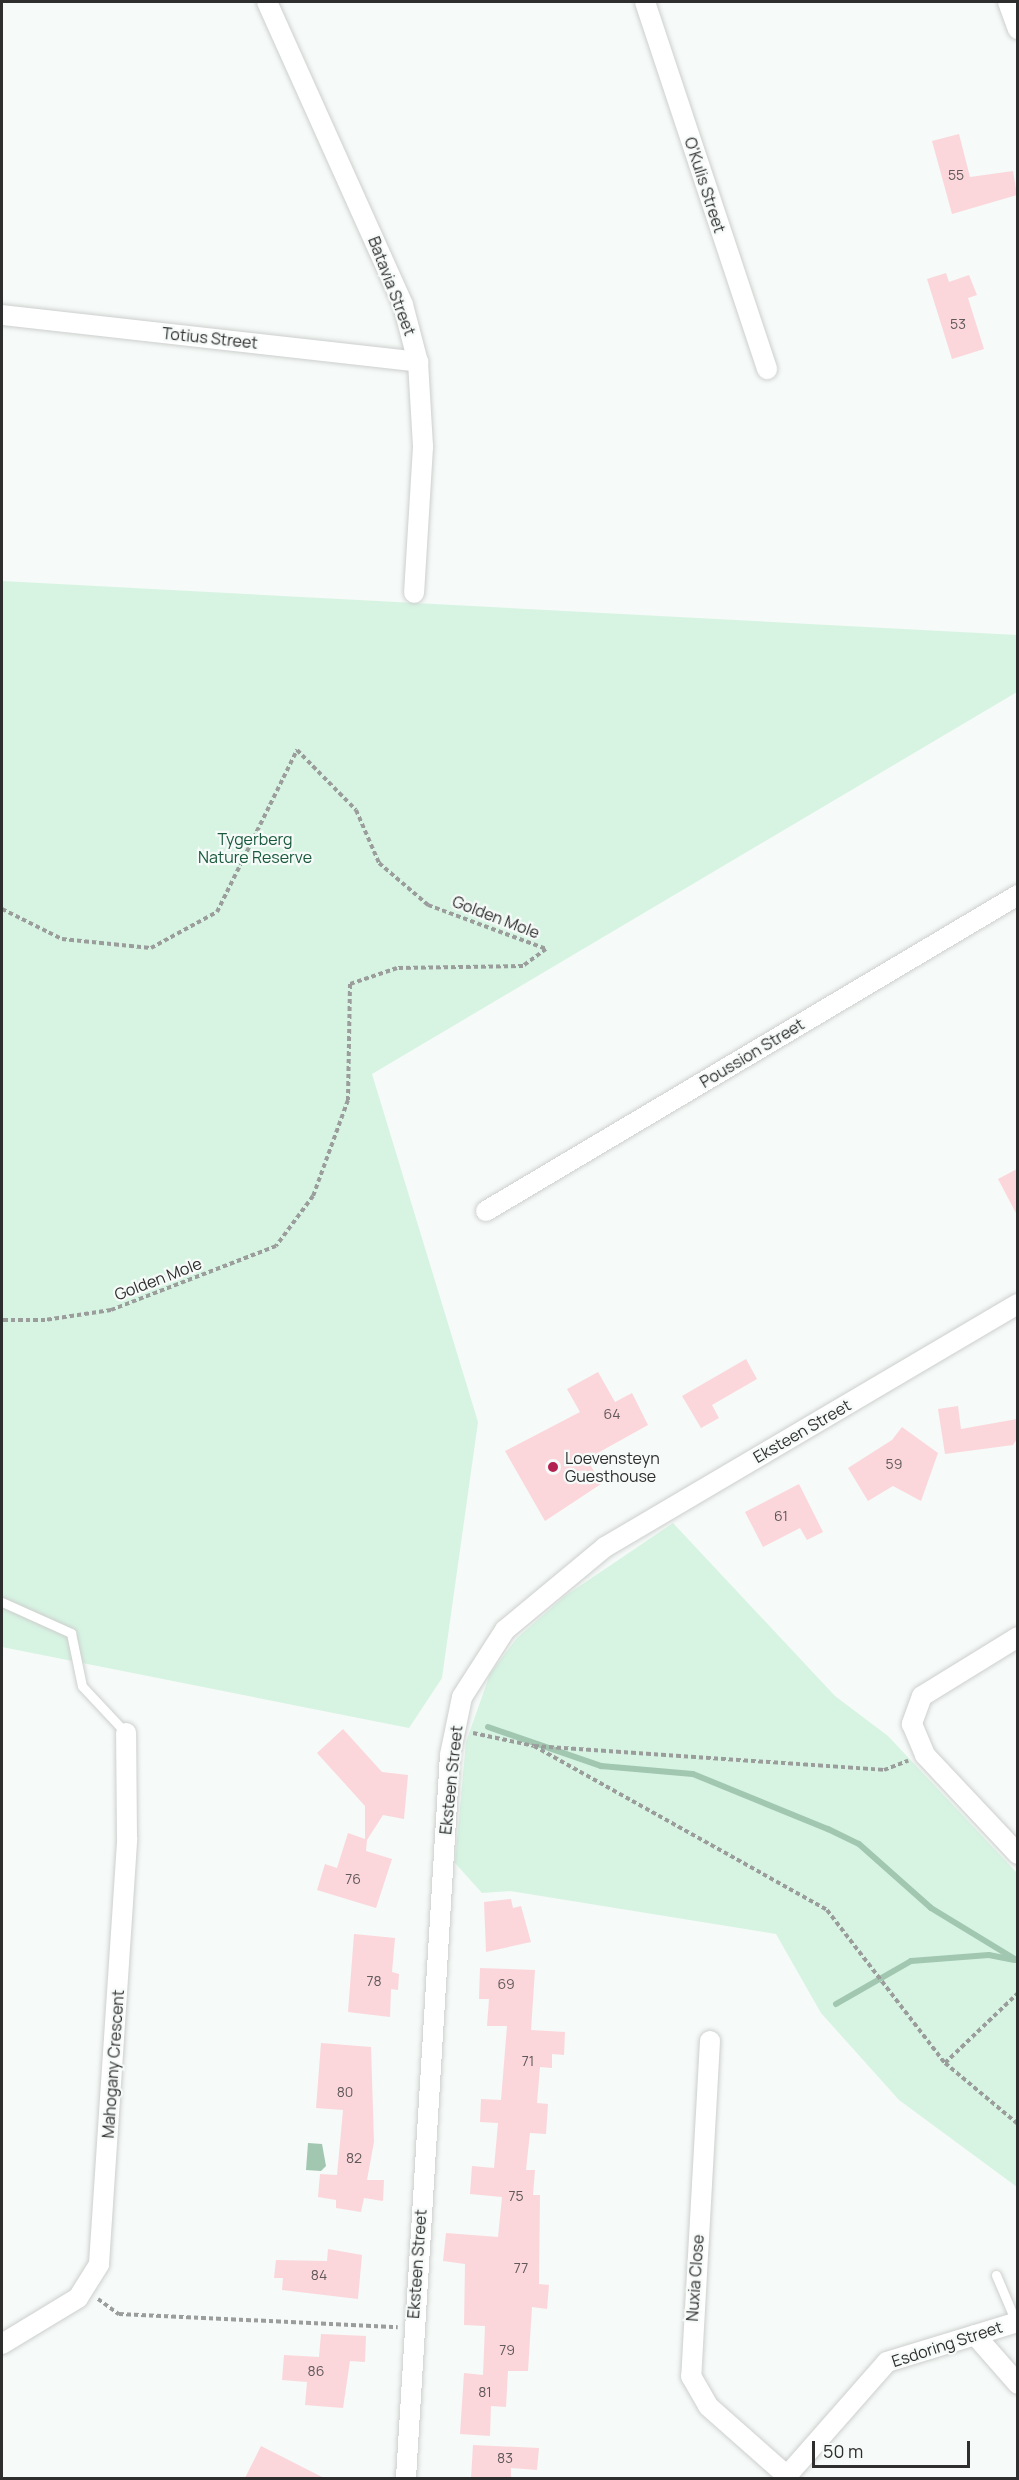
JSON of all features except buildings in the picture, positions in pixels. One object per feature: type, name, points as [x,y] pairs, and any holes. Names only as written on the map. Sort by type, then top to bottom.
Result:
[{"type":"street","name":"Batavia Street","points":[[267,2],[403,306],[418,362],[423,447],[414,593]]},
{"type":"street","name":"O'Kulis Street","points":[[645,2],[767,369]]},
{"type":"street","points":[[1008,2],[1017,29]]},
{"type":"street","name":"Totius Street","points":[[2,315],[418,362]]},
{"type":"street","name":"Poussion Street","points":[[486,1212],[1017,895]]},
{"type":"street","name":"Eksteen Street","points":[[406,2478],[413,2327],[454,1729],[462,1697],[480,1663],[505,1630],[554,1585],[605,1547],[1017,1304]]},
{"type":"street","points":[[1017,1637],[922,1696],[912,1724],[925,1755],[1017,1854]]},
{"type":"street","name":"Mahogany Crescent","points":[[86,2291],[101,2253],[127,1838],[126,1733]]},
{"type":"street","name":"Nuxia Close","points":[[710,2041],[691,2376],[708,2406],[786,2477]]},
{"type":"street","points":[[2,2344],[86,2291]]},
{"type":"street","name":"Esdoring Street","points":[[786,2477],[880,2367],[1017,2322]]},
{"type":"street","points":[[975,2335],[1017,2384]]},
{"type":"lane","points":[[2,1602],[71,1633],[82,1686],[126,1733]]},
{"type":"lane","points":[[996,2275],[1017,2322]]},
{"type":"path","name":"Golden Mole","points":[[2,909],[62,939],[152,948],[217,912],[297,750],[356,810],[379,863],[429,904],[546,949],[523,966],[397,968],[350,984],[348,1100],[313,1196],[276,1246],[111,1310],[45,1320],[2,1320]]},
{"type":"path","points":[[454,1729],[534,1746],[884,1770],[925,1755]]},
{"type":"path","points":[[534,1746],[827,1910],[945,2064],[1017,2124]]},
{"type":"path","points":[[945,2064],[1017,1993]]},
{"type":"path","points":[[86,2291],[119,2314],[413,2327]]},
{"type":"green space","name":"Tygerberg Nature Reserve","points":[[2,581],[1017,635],[1017,692],[372,1074],[478,1422],[442,1678],[409,1728],[2,1647]]},
{"type":"green space","points":[[673,1523],[835,1696],[888,1736],[1017,1873],[1017,2187],[899,2100],[821,2013],[776,1934],[510,1891],[482,1893],[455,1863],[466,1742],[490,1674],[517,1638],[565,1596]]},
{"type":"shaded area","points":[[308,2143],[322,2144],[326,2166],[321,2171],[306,2170]]},
{"type":"waterway","points":[[488,1727],[601,1766],[693,1774],[828,1829],[859,1844],[931,1908],[1018,1961]]},
{"type":"waterway","points":[[836,2004],[911,1961],[989,1955],[1015,1960]]},
{"type":"place","name":"Loevensteyn Guesthouse","points":[[553,1467]]}]
